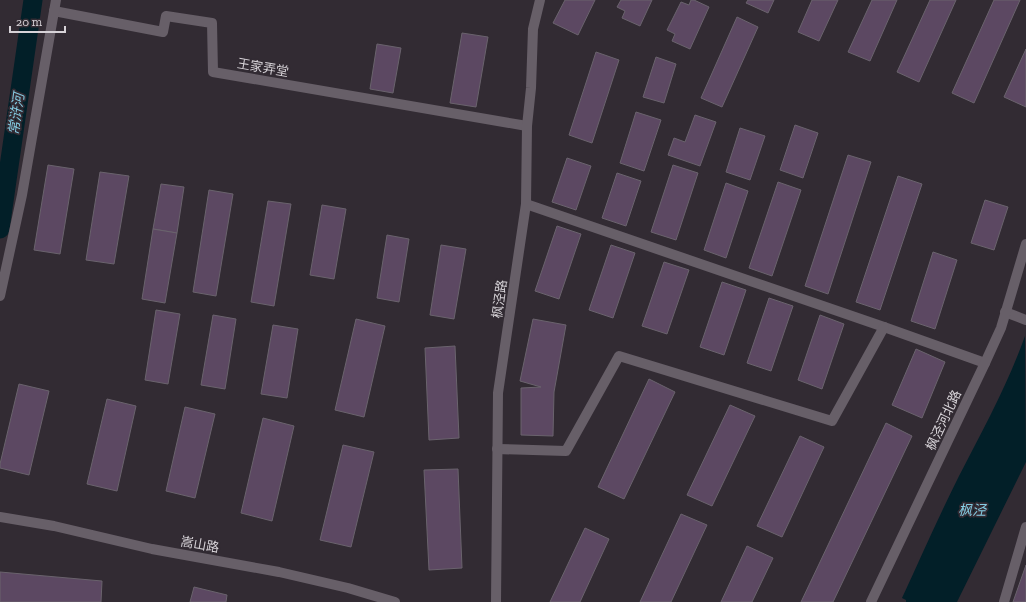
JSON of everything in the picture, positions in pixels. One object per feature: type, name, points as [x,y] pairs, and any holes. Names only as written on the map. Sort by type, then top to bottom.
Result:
[{"type":"street","points":[[0,296],[22,195],[56,0]]},
{"type":"street","name":"枫泾路","points":[[496,602],[498,393],[526,204],[527,126],[531,88],[533,29],[540,0]]},
{"type":"street","name":"王家弄堂","points":[[54,11],[163,32],[166,16],[212,23],[213,72],[527,126]]},
{"type":"street","points":[[526,204],[985,363]]},
{"type":"street","name":"枫泾河北路","points":[[871,602],[985,363],[1000,328],[1026,244]]},
{"type":"street","points":[[1005,312],[1026,320]]},
{"type":"street","points":[[497,449],[566,451],[619,356],[832,421],[884,327]]},
{"type":"street","name":"嵩山路","points":[[0,517],[54,526],[152,549],[279,572],[348,588],[395,602]]},
{"type":"street","points":[[1004,602],[1026,527]]},
{"type":"water","name":"枫泾","points":[[1025,336],[1026,462],[957,602],[906,602],[906,600],[902,598],[937,521],[1003,389]]},
{"type":"building","points":[[565,0],[595,0],[578,35],[553,23]]},
{"type":"building","points":[[621,0],[652,0],[640,26],[622,18],[625,11],[617,7]]},
{"type":"building","points":[[691,0],[709,7],[690,49],[672,41],[675,34],[667,30],[681,2],[689,5]]},
{"type":"building","points":[[748,0],[774,0],[768,13],[746,3]]},
{"type":"building","points":[[812,0],[838,0],[819,41],[798,32]]},
{"type":"building","points":[[872,0],[897,0],[870,61],[848,52]]},
{"type":"building","points":[[930,0],[956,0],[919,82],[897,72]]},
{"type":"building","points":[[994,0],[1020,0],[974,103],[952,93]]},
{"type":"building","points":[[737,17],[758,27],[722,107],[701,98]]},
{"type":"building","points":[[462,33],[488,37],[476,107],[450,103]]},
{"type":"building","points":[[377,44],[401,48],[393,93],[370,89]]},
{"type":"building","points":[[1026,49],[1026,107],[1004,97]]},
{"type":"building","points":[[596,52],[619,60],[592,143],[569,135]]},
{"type":"building","points":[[656,57],[676,64],[664,103],[643,97]]},
{"type":"building","points":[[636,112],[661,120],[644,171],[620,163]]},
{"type":"building","points":[[695,115],[716,122],[700,166],[668,155],[674,138],[685,142]]},
{"type":"building","points":[[795,125],[818,133],[803,178],[780,170]]},
{"type":"building","points":[[740,128],[765,136],[750,180],[726,172]]},
{"type":"building","points":[[848,155],[871,162],[828,294],[805,286]]},
{"type":"building","points":[[567,158],[591,166],[576,210],[552,202]]},
{"type":"building","points":[[48,165],[74,169],[60,254],[34,250]]},
{"type":"building","points":[[673,165],[698,173],[676,240],[651,232]]},
{"type":"building","points":[[100,172],[129,176],[114,264],[86,260]]},
{"type":"building","points":[[617,173],[641,181],[626,226],[602,218]]},
{"type":"building","points":[[898,176],[922,184],[880,310],[856,302]]},
{"type":"building","points":[[778,182],[801,190],[772,276],[749,268]]},
{"type":"building","points":[[726,183],[748,191],[726,258],[704,250]]},
{"type":"building","points":[[161,184],[184,187],[177,233],[153,229]]},
{"type":"building","points":[[209,190],[233,194],[216,296],[193,292]]},
{"type":"building","points":[[985,200],[1008,207],[994,250],[971,243]]},
{"type":"building","points":[[268,201],[291,204],[274,306],[251,302]]},
{"type":"building","points":[[322,205],[346,209],[334,279],[310,275]]},
{"type":"building","points":[[557,226],[581,234],[559,299],[535,291]]},
{"type":"building","points":[[153,229],[177,233],[165,303],[142,299]]},
{"type":"building","points":[[387,235],[409,239],[399,302],[377,298]]},
{"type":"building","points":[[441,245],[466,249],[454,319],[430,315]]},
{"type":"building","points":[[611,245],[635,253],[613,318],[589,310]]},
{"type":"building","points":[[933,252],[957,260],[935,329],[911,321]]},
{"type":"building","points":[[664,262],[689,270],[667,334],[642,326]]},
{"type":"building","points":[[722,282],[746,290],[724,355],[700,347]]},
{"type":"building","points":[[769,298],[793,306],[771,371],[747,363]]},
{"type":"building","points":[[156,310],[180,314],[168,384],[145,380]]},
{"type":"building","points":[[213,315],[236,319],[225,389],[201,385]]},
{"type":"building","points":[[820,315],[844,324],[822,389],[798,380]]},
{"type":"building","points":[[356,319],[385,326],[364,417],[335,410]]},
{"type":"building","points":[[533,319],[566,325],[554,392],[553,436],[521,435],[521,388],[541,387],[520,381]]},
{"type":"building","points":[[273,325],[298,329],[287,398],[261,394]]},
{"type":"building","points":[[455,346],[459,438],[429,440],[425,348]]},
{"type":"building","points":[[916,349],[945,362],[922,418],[892,405]]},
{"type":"building","points":[[649,379],[675,392],[624,499],[598,487]]},
{"type":"building","points":[[19,384],[49,391],[29,475],[0,468]]},
{"type":"building","points":[[107,399],[136,406],[117,491],[87,484]]},
{"type":"building","points":[[730,405],[755,416],[712,506],[687,495]]},
{"type":"building","points":[[185,407],[215,414],[195,498],[166,491]]},
{"type":"building","points":[[263,418],[294,426],[272,521],[241,513]]},
{"type":"building","points":[[886,423],[912,436],[833,602],[801,602]]},
{"type":"building","points":[[800,436],[824,447],[782,537],[757,526]]},
{"type":"building","points":[[343,445],[374,452],[351,547],[320,540]]},
{"type":"building","points":[[458,469],[462,568],[429,570],[424,470]]},
{"type":"building","points":[[681,514],[707,525],[671,602],[640,602]]},
{"type":"building","points":[[585,528],[609,539],[580,602],[550,602]]},
{"type":"building","points":[[747,546],[773,558],[752,602],[721,602]]},
{"type":"building","points":[[1026,565],[1026,602],[1013,602]]},
{"type":"building","points":[[0,572],[102,581],[101,602],[0,602]]},
{"type":"building","points":[[194,587],[227,595],[226,602],[190,602]]},
{"type":"waterway","name":"常浒河","points":[[0,229],[33,0]]}]
